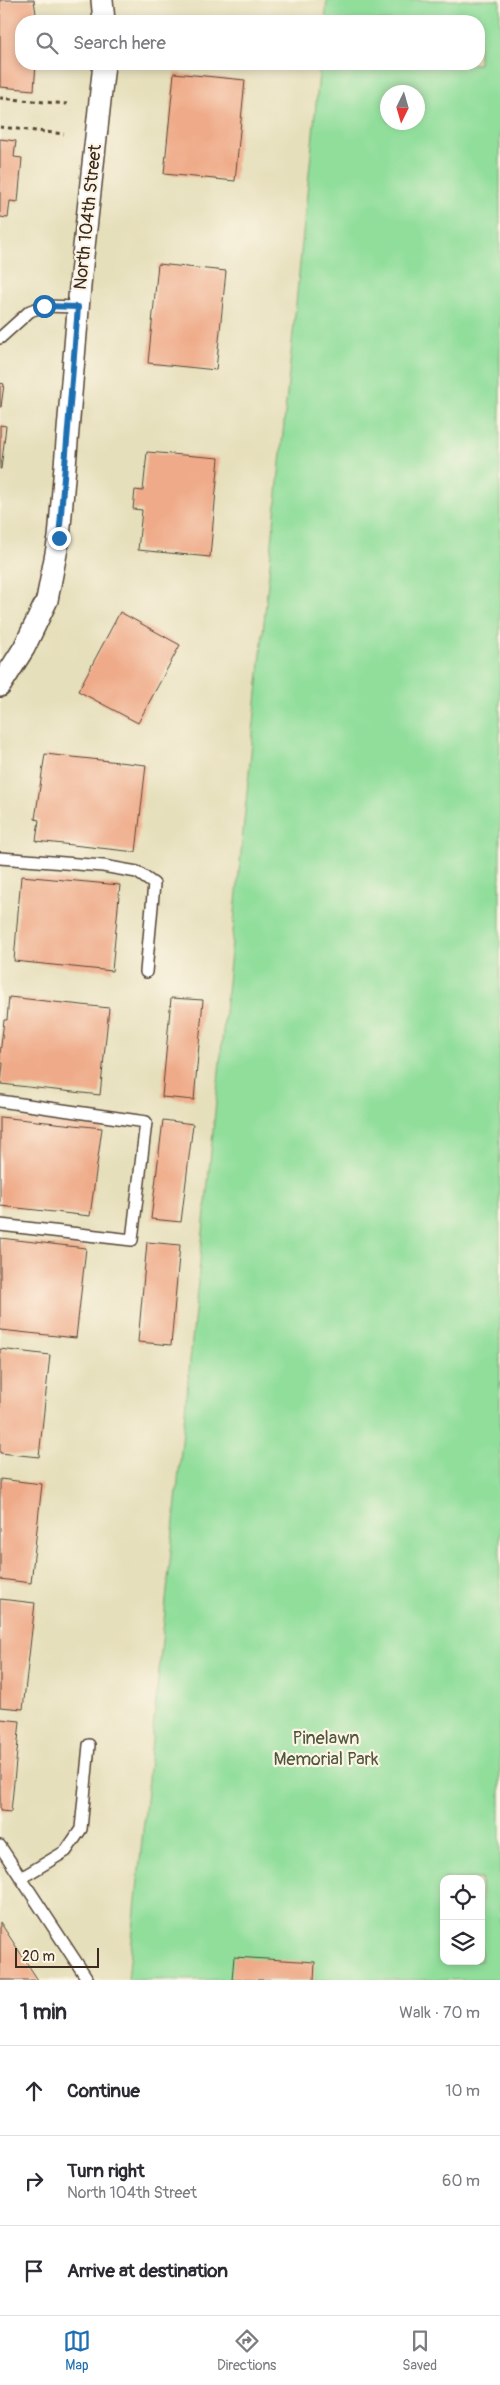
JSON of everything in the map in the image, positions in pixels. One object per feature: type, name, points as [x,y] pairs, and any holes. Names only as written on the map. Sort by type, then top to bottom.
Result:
[{"type":"street","points":[[102,0],[103,15]]},
{"type":"street","name":"North 104th Street","points":[[0,686],[24,648],[47,600],[59,538],[78,307],[103,70]]},
{"type":"lane","points":[[0,338],[30,311],[44,306],[78,307]]},
{"type":"lane","points":[[0,858],[103,866],[137,872],[154,884],[146,972]]},
{"type":"lane","points":[[0,1102],[146,1122],[132,1240],[0,1225]]},
{"type":"lane","points":[[21,1878],[66,1851],[82,1829],[89,1745]]},
{"type":"lane","points":[[0,1846],[88,1980]]},
{"type":"path","points":[[0,98],[67,104]]},
{"type":"path","points":[[0,127],[64,134]]},
{"type":"green space","name":"Pinelawn Memorial Park","points":[[327,0],[500,0],[500,1980],[128,1980],[319,70],[485,70],[485,15],[326,15]]},
{"type":"building","points":[[0,0],[34,0],[36,15],[15,15],[15,70],[36,70],[34,90],[0,87]]},
{"type":"building","points":[[174,73],[245,80],[235,181],[164,174]]},
{"type":"building","points":[[0,139],[16,141],[14,157],[22,158],[18,202],[10,201],[8,218],[0,217]]},
{"type":"building","points":[[158,264],[226,271],[216,370],[148,363]]},
{"type":"building","points":[[0,383],[4,384],[1,407],[0,407]]},
{"type":"building","points":[[0,425],[6,426],[1,469],[0,469]]},
{"type":"building","points":[[147,452],[219,458],[210,557],[138,550],[142,510],[133,509],[135,490],[143,491]]},
{"type":"building","points":[[120,612],[180,645],[138,723],[78,691]]},
{"type":"building","points":[[45,754],[146,765],[136,852],[36,841],[39,820],[35,819]]},
{"type":"building","points":[[21,876],[120,885],[112,971],[14,961]]},
{"type":"building","points":[[9,997],[109,1008],[100,1095],[1,1084],[3,1063],[0,1063],[0,1054],[4,1020],[7,1020]]},
{"type":"building","points":[[171,998],[203,1000],[194,1100],[162,1097]]},
{"type":"building","points":[[0,1117],[102,1128],[90,1216],[0,1206]]},
{"type":"building","points":[[163,1120],[193,1124],[181,1222],[151,1219]]},
{"type":"building","points":[[0,1238],[86,1248],[76,1338],[0,1330]]},
{"type":"building","points":[[147,1242],[180,1245],[171,1345],[138,1342]]},
{"type":"building","points":[[0,1349],[50,1355],[39,1457],[0,1453]]},
{"type":"building","points":[[0,1479],[42,1484],[31,1583],[0,1579]]},
{"type":"building","points":[[0,1599],[35,1603],[23,1709],[0,1707]]},
{"type":"building","points":[[0,1719],[20,1721],[11,1812],[0,1811]]},
{"type":"building","points":[[0,1922],[38,1980],[0,1980]]},
{"type":"building","points":[[234,1957],[315,1962],[314,1980],[232,1980]]},
{"type":"route","points":[[44,306],[78,307],[59,538]]}]
